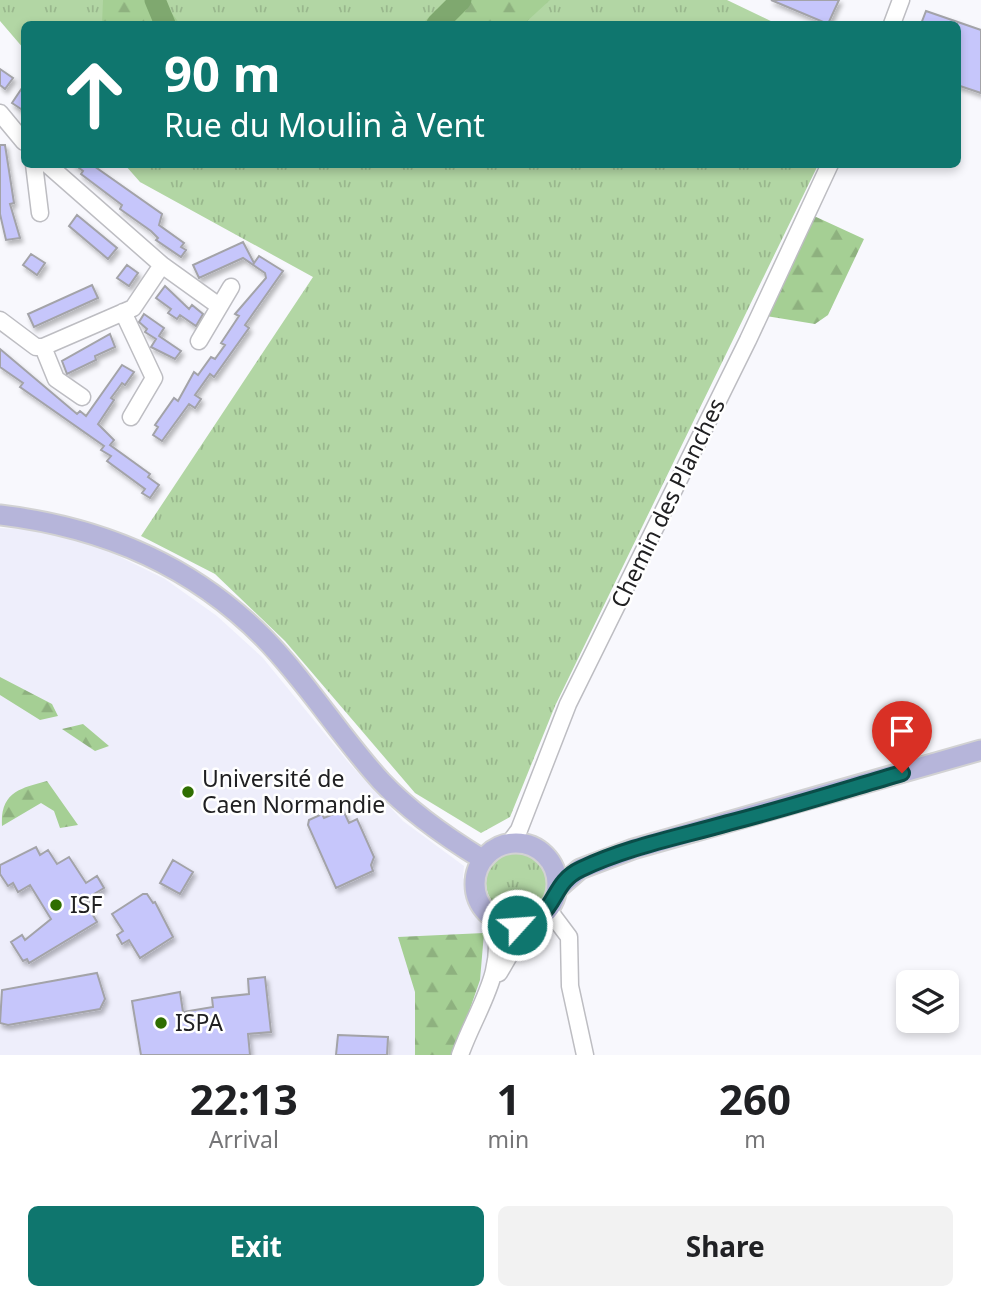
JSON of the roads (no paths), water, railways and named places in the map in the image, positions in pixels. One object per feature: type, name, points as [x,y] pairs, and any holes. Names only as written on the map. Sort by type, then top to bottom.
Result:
[{"type":"main road","points":[[0,515],[70,526],[125,543],[169,564],[223,600],[264,638],[382,782],[415,813],[482,859]]},
{"type":"main road","points":[[557,889],[554,868],[547,856],[536,847],[510,842],[489,851],[482,859],[474,879],[474,890],[482,908],[494,919],[517,925],[528,923],[548,909],[557,889],[580,869],[633,849],[981,750]]},
{"type":"main road","points":[[547,856],[568,859],[633,849]]},
{"type":"street","points":[[893,21],[901,0]]},
{"type":"street","points":[[0,113],[21,138]]},
{"type":"street","points":[[34,168],[40,213]]},
{"type":"street","points":[[52,168],[162,265],[219,306]]},
{"type":"street","name":"Chemin des Planches","points":[[510,842],[520,830],[568,704],[748,340],[828,168]]},
{"type":"street","points":[[0,320],[36,347],[43,347],[133,308],[162,265]]},
{"type":"street","points":[[199,341],[231,286]]},
{"type":"street","points":[[123,312],[154,378],[131,416]]},
{"type":"street","points":[[43,347],[56,379],[82,397]]},
{"type":"street","points":[[548,909],[569,937],[570,986],[585,1055]]},
{"type":"street","points":[[489,990],[499,942],[494,919]]},
{"type":"street","points":[[460,1055],[489,990],[528,923]]},
{"type":"waterway","points":[[155,0],[164,21]]},
{"type":"waterway","points":[[440,21],[461,0]]},
{"type":"place","name":"Université de Caen Normandie","points":[[188,792]]},
{"type":"place","name":"ISF","points":[[56,905]]},
{"type":"place","name":"ISPA","points":[[161,1023]]}]
